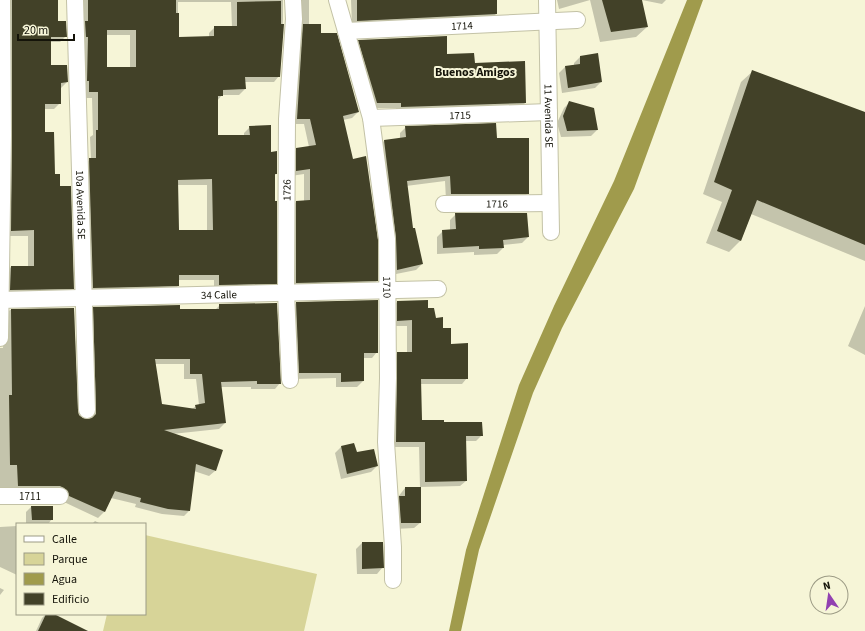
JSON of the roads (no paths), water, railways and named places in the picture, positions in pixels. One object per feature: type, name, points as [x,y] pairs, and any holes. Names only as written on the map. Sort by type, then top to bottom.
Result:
[{"type":"street","points":[[0,338],[2,0]]},
{"type":"street","name":"10a Avenida SE","points":[[75,0],[87,410]]},
{"type":"street","name":"1726","points":[[290,380],[286,293],[287,119],[294,19],[293,0]]},
{"type":"street","name":"1710","points":[[337,0],[371,118],[387,239],[388,378],[386,442],[393,547],[393,580]]},
{"type":"street","name":"11 Avenida SE","points":[[547,0],[550,232]]},
{"type":"street","name":"1714","points":[[346,31],[577,20]]},
{"type":"street","name":"1715","points":[[371,118],[549,112]]},
{"type":"street","name":"1716","points":[[444,204],[550,203]]},
{"type":"street","name":"34 Calle","points":[[0,300],[438,289]]},
{"type":"street","name":"1711","points":[[0,496],[60,496]]},
{"type":"water","points":[[687,0],[703,0],[634,189],[562,328],[533,393],[479,550],[461,631],[449,631],[466,550],[519,385],[554,306],[614,181]]},
{"type":"district","name":"Buenos Amigos","points":[[475,72]]}]
